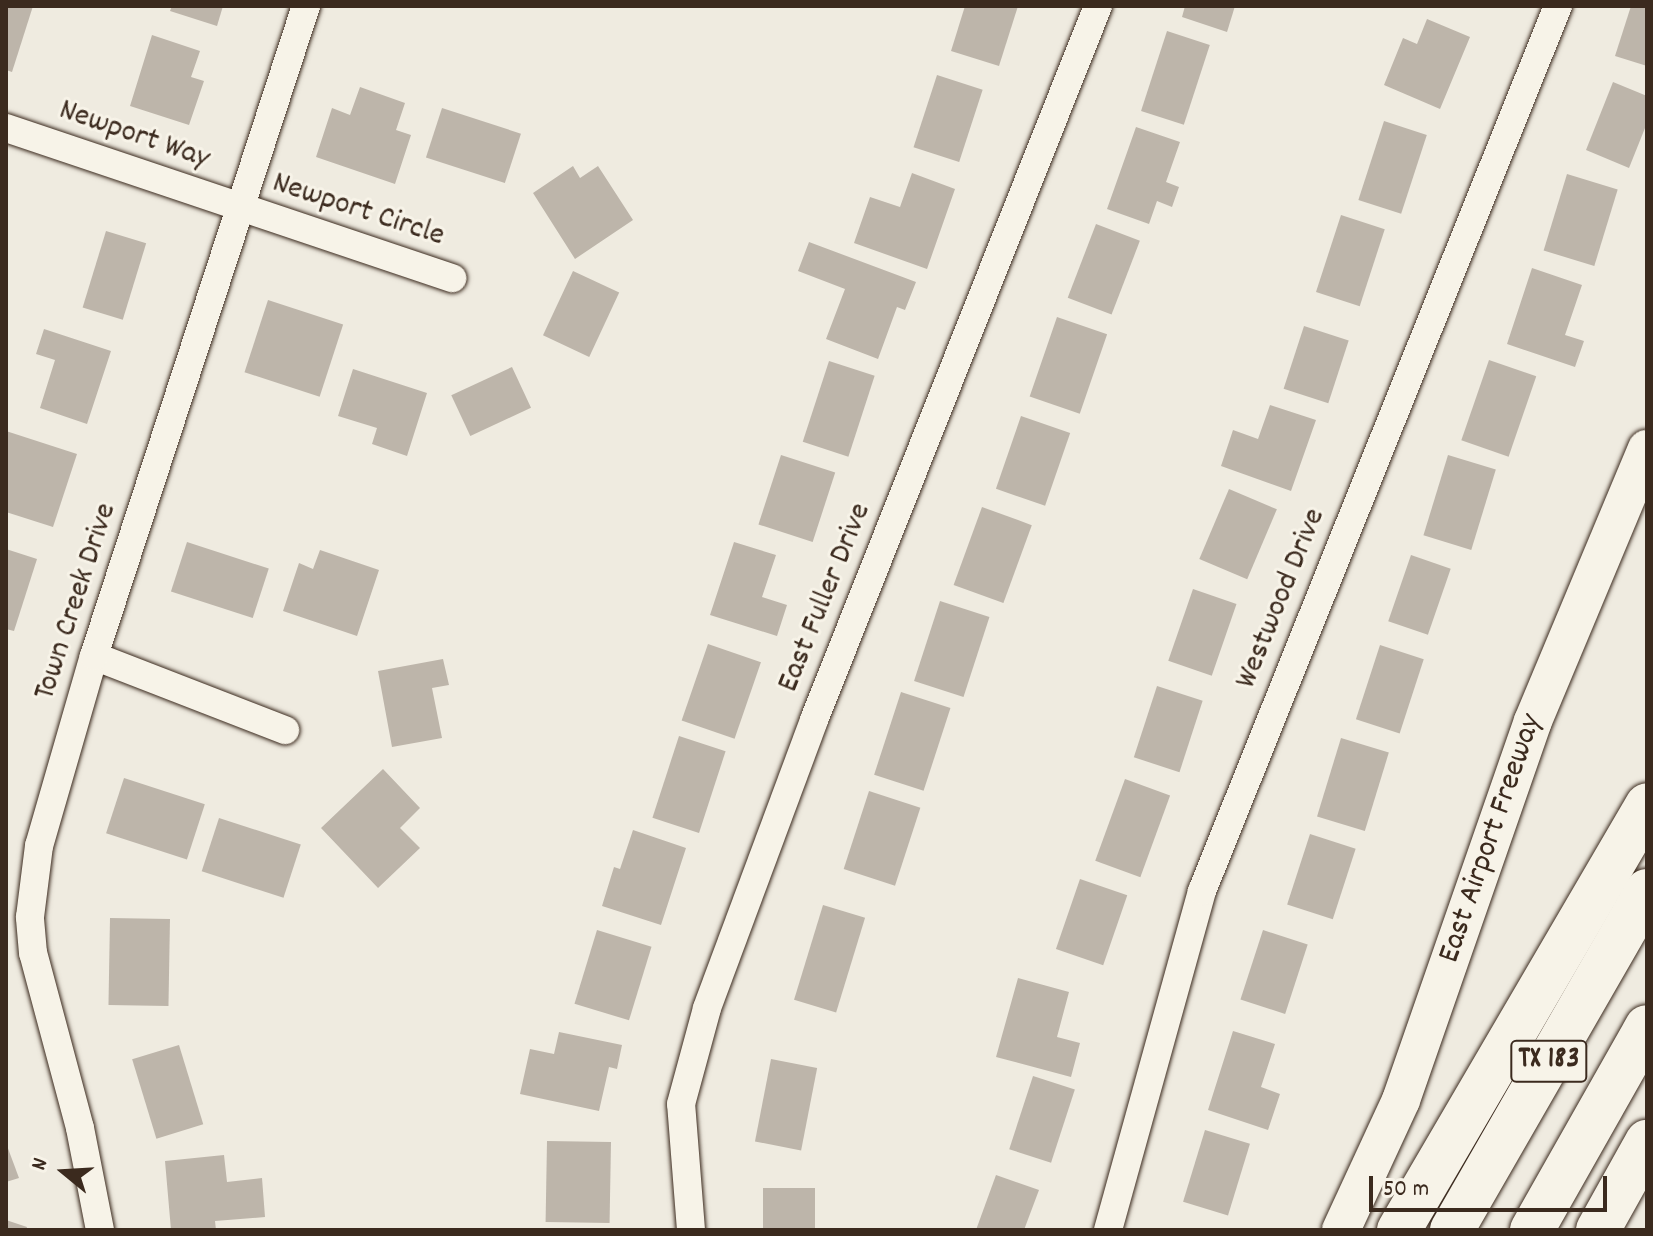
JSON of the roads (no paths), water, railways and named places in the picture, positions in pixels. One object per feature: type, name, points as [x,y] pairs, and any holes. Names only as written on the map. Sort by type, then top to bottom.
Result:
[{"type":"highway","points":[[1399,1230],[1647,805]]},
{"type":"highway","name":"TX 183","points":[[1452,1230],[1647,891]]},
{"type":"highway","points":[[1484,1230],[1647,943]]},
{"type":"highway","points":[[1532,1230],[1647,1027]]},
{"type":"highway","points":[[1598,1230],[1647,1142]]},
{"type":"main road","name":"East Airport Freeway","points":[[1341,1230],[1401,1100],[1533,721],[1647,449]]},
{"type":"street","name":"Town Creek Drive","points":[[100,1230],[80,1128],[33,953],[30,917],[39,846],[94,656],[306,6]]},
{"type":"street","name":"East Fuller Drive","points":[[691,1230],[681,1104],[707,1008],[814,720],[1098,6]]},
{"type":"street","name":"Westwood Drive","points":[[1108,1230],[1202,891],[1558,6]]},
{"type":"street","name":"Newport Way","points":[[6,128],[241,208]]},
{"type":"street","name":"Newport Circle","points":[[241,208],[453,278]]},
{"type":"street","points":[[94,656],[285,730]]}]
